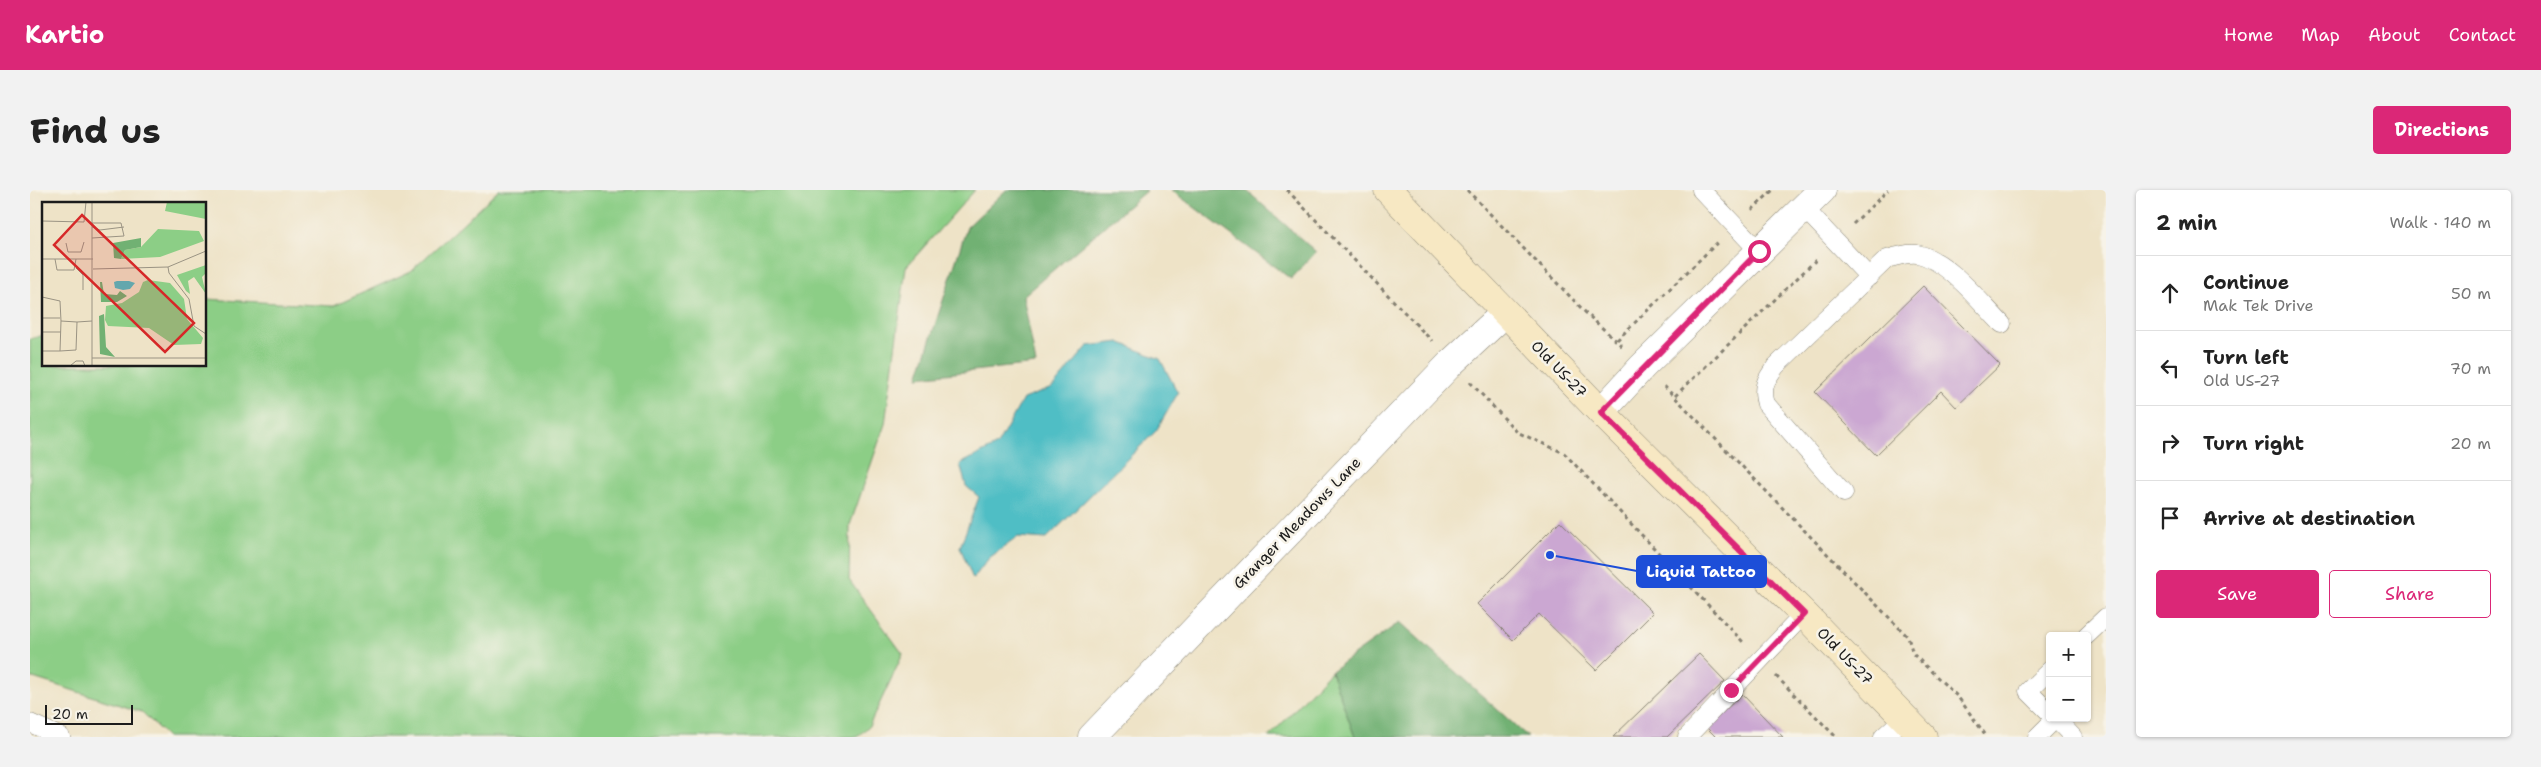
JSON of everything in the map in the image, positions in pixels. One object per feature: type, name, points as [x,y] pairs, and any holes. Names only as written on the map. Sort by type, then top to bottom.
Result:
[{"type":"main road","name":"Old US-27","points":[[1388,190],[1601,412],[1804,614],[1913,728]]},
{"type":"street","points":[[1601,412],[1642,367],[1813,199]]},
{"type":"street","name":"Granger Meadows Lane","points":[[1092,737],[1452,362],[1505,313]]},
{"type":"lane","points":[[1701,190],[1759,251]]},
{"type":"lane","points":[[1813,199],[1835,241],[1869,277]]},
{"type":"lane","points":[[1844,493],[1766,404],[1762,392],[1766,379],[1776,366],[1887,260],[1901,254],[1916,254],[1930,258],[1943,266],[2002,324]]},
{"type":"lane","points":[[1687,737],[1804,614]]},
{"type":"lane","points":[[2090,632],[2106,617]]},
{"type":"lane","points":[[2046,674],[2028,691],[2046,710]]},
{"type":"lane","points":[[2037,737],[2049,722]]},
{"type":"lane","points":[[2058,722],[2073,737]]},
{"type":"lane","points":[[30,723],[61,737]]},
{"type":"lane","points":[[1883,737],[1913,728]]},
{"type":"path","points":[[1287,190],[1517,432],[1564,453],[1836,737]]},
{"type":"path","points":[[1467,190],[1587,314],[1675,396],[1908,637],[1913,654],[1958,697],[1987,737]]},
{"type":"path","points":[[1617,340],[1773,190]]},
{"type":"path","points":[[1675,396],[1888,190]]},
{"type":"green space","points":[[499,190],[975,190],[906,267],[885,424],[850,525],[849,580],[903,654],[869,726],[857,737],[167,737],[142,712],[30,677],[30,339],[42,336],[42,366],[206,366],[206,299],[334,306],[411,271]]},
{"type":"green space","points":[[1006,190],[1147,190],[1023,296],[1036,364],[918,377],[967,227]]},
{"type":"green space","points":[[1171,190],[1246,190],[1316,252],[1291,279]]},
{"type":"green space","points":[[1400,622],[1528,737],[1355,737],[1331,671]]},
{"type":"green space","points":[[1331,671],[1355,737],[1269,737]]},
{"type":"water","points":[[1119,342],[1160,359],[1178,393],[1156,431],[1046,539],[1018,537],[989,558],[973,579],[960,547],[979,497],[966,486],[960,464],[997,445],[1023,399],[1052,388],[1088,346]]},
{"type":"building","points":[[1923,286],[2000,365],[1956,407],[1941,391],[1876,455],[1815,392]]},
{"type":"building","points":[[1560,521],[1653,613],[1596,670],[1539,614],[1513,640],[1477,604]]},
{"type":"building","points":[[1699,654],[1725,681],[1667,737],[1613,737]]},
{"type":"building","points":[[1742,694],[1783,737],[1716,737],[1707,728]]},
{"type":"place","name":"Liquid Tattoo","points":[[1550,555]]},
{"type":"route","points":[[1731,690],[1804,614],[1601,412],[1642,367],[1759,251]]}]
